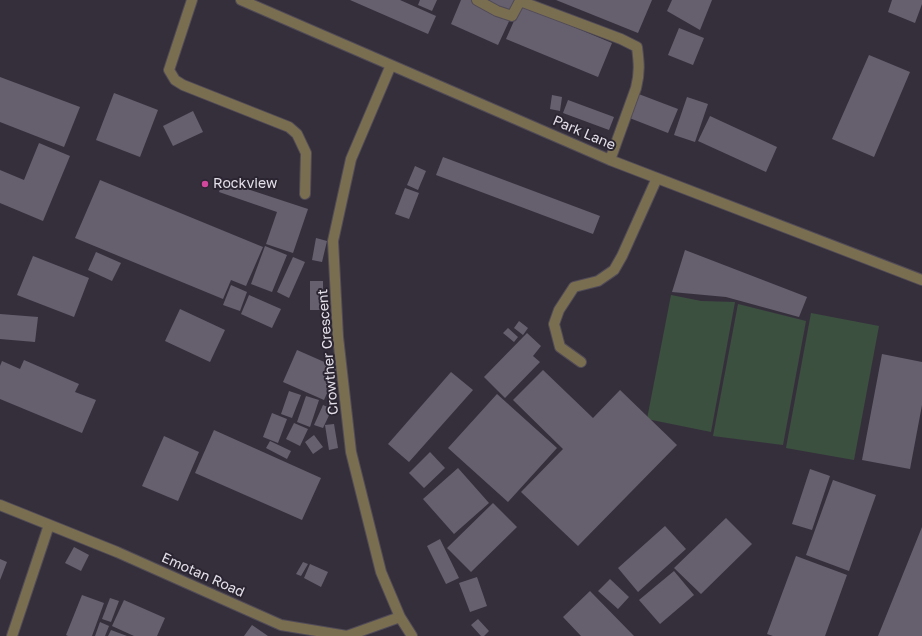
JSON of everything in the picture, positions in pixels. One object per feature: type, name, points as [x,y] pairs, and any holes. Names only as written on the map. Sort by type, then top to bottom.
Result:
[{"type":"street","points":[[192,0],[169,70],[175,80],[183,85],[289,127],[296,134],[306,153],[305,194]]},
{"type":"street","name":"Park Lane","points":[[241,0],[610,160],[921,276]]},
{"type":"street","points":[[477,0],[498,11],[512,16],[520,1],[621,39],[637,47],[639,76],[610,160]]},
{"type":"street","name":"Crowther Crescent","points":[[391,65],[351,159],[333,241],[338,337],[351,452],[381,572],[400,616],[412,636]]},
{"type":"street","points":[[582,362],[560,347],[554,324],[559,310],[574,287],[598,282],[614,270],[622,256],[657,178]]},
{"type":"street","name":"Emotan Road","points":[[0,505],[117,552],[281,625],[347,636],[400,616]]},
{"type":"street","points":[[12,636],[49,525]]},
{"type":"green space","points":[[671,295],[701,301],[735,302],[711,432],[647,419]]},
{"type":"green space","points":[[738,304],[806,321],[783,445],[713,436]]},
{"type":"green space","points":[[811,313],[879,326],[854,460],[786,448]]},
{"type":"building","points":[[350,0],[400,0],[436,16],[428,34]]},
{"type":"building","points":[[420,0],[437,0],[432,11],[418,5]]},
{"type":"building","points":[[461,0],[471,0],[511,17],[498,45],[451,24]]},
{"type":"building","points":[[481,0],[518,0],[511,14]]},
{"type":"building","points":[[556,0],[652,0],[638,33]]},
{"type":"building","points":[[672,0],[712,0],[700,30],[667,11]]},
{"type":"building","points":[[892,0],[922,0],[915,23],[888,12]]},
{"type":"building","points":[[521,5],[612,43],[598,77],[506,39]]},
{"type":"building","points":[[679,28],[704,38],[693,65],[668,55]]},
{"type":"building","points":[[869,55],[910,72],[874,157],[832,139]]},
{"type":"building","points":[[0,77],[80,107],[64,147],[0,122]]},
{"type":"building","points":[[114,93],[158,110],[140,157],[96,140]]},
{"type":"building","points":[[636,93],[678,109],[668,133],[627,117]]},
{"type":"building","points":[[552,95],[562,97],[560,111],[550,109]]},
{"type":"building","points":[[687,97],[708,104],[695,142],[674,135]]},
{"type":"building","points":[[568,100],[614,117],[609,130],[563,113]]},
{"type":"building","points":[[193,111],[203,132],[173,146],[163,126]]},
{"type":"building","points":[[710,116],[777,147],[766,172],[698,141]]},
{"type":"building","points":[[39,143],[70,156],[43,221],[0,203],[0,170],[24,180]]},
{"type":"building","points":[[443,157],[600,216],[593,234],[436,175]]},
{"type":"building","points":[[415,166],[426,171],[418,190],[407,185]]},
{"type":"building","points":[[100,180],[263,247],[246,286],[231,280],[223,299],[75,238]]},
{"type":"building","points":[[223,181],[308,209],[293,253],[266,244],[277,212],[219,192]]},
{"type":"building","points":[[405,188],[419,193],[409,219],[395,214]]},
{"type":"building","points":[[316,238],[327,241],[322,262],[312,260]]},
{"type":"building","points":[[265,246],[287,255],[272,292],[251,284]]},
{"type":"building","points":[[685,250],[807,297],[799,317],[726,297],[672,292]]},
{"type":"building","points":[[96,252],[121,263],[112,281],[88,270]]},
{"type":"building","points":[[33,256],[89,278],[74,317],[17,295]]},
{"type":"building","points":[[293,257],[305,262],[289,298],[277,292]]},
{"type":"building","points":[[310,281],[323,281],[323,310],[310,310]]},
{"type":"building","points":[[231,285],[247,292],[240,311],[223,305]]},
{"type":"building","points":[[249,295],[281,309],[272,328],[241,314]]},
{"type":"building","points":[[180,309],[225,330],[210,362],[165,341]]},
{"type":"building","points":[[0,314],[38,317],[35,342],[0,339]]},
{"type":"building","points":[[519,321],[528,328],[523,335],[514,328]]},
{"type":"building","points":[[508,328],[518,337],[514,342],[503,333]]},
{"type":"building","points":[[527,333],[541,346],[533,356],[540,362],[505,398],[484,377]]},
{"type":"building","points":[[297,350],[338,368],[324,400],[283,382]]},
{"type":"building","points":[[882,354],[922,362],[922,405],[910,469],[862,460]]},
{"type":"building","points":[[24,360],[79,384],[75,392],[96,400],[82,433],[0,399],[0,366],[2,361],[20,369]]},
{"type":"building","points":[[543,370],[593,418],[620,390],[677,445],[578,546],[521,492],[563,449],[513,400]]},
{"type":"building","points":[[451,372],[473,390],[409,462],[388,444]]},
{"type":"building","points":[[289,391],[301,395],[292,418],[281,414]]},
{"type":"building","points":[[497,394],[557,448],[508,502],[448,448]]},
{"type":"building","points":[[306,396],[319,400],[310,427],[297,422]]},
{"type":"building","points":[[323,405],[332,409],[323,428],[314,425]]},
{"type":"building","points":[[272,413],[287,419],[278,443],[263,437]]},
{"type":"building","points":[[294,423],[308,429],[300,446],[286,439]]},
{"type":"building","points":[[334,424],[338,448],[329,450],[325,425]]},
{"type":"building","points":[[214,430],[321,478],[302,520],[195,473]]},
{"type":"building","points":[[314,435],[323,447],[313,454],[305,442]]},
{"type":"building","points":[[164,436],[199,452],[178,501],[142,486]]},
{"type":"building","points":[[270,441],[291,451],[287,459],[266,448]]},
{"type":"building","points":[[430,452],[445,468],[424,488],[409,473]]},
{"type":"building","points":[[458,468],[489,503],[454,534],[423,499]]},
{"type":"building","points":[[810,469],[830,476],[812,530],[792,524]]},
{"type":"building","points":[[833,480],[876,495],[849,571],[806,555]]},
{"type":"building","points":[[493,503],[517,527],[471,572],[447,548]]},
{"type":"building","points":[[726,518],[752,544],[701,594],[674,568]]},
{"type":"building","points":[[665,526],[686,549],[638,592],[618,568]]},
{"type":"building","points":[[922,527],[922,636],[878,636]]},
{"type":"building","points":[[440,539],[459,578],[446,584],[427,546]]},
{"type":"building","points":[[74,547],[89,555],[81,571],[65,563]]},
{"type":"building","points":[[796,556],[847,575],[825,636],[773,636],[767,634]]},
{"type":"building","points":[[0,559],[7,562],[0,580]]},
{"type":"building","points":[[303,562],[308,564],[301,576],[296,574]]},
{"type":"building","points":[[310,564],[328,572],[321,587],[304,578]]},
{"type":"building","points":[[674,571],[694,595],[660,624],[639,600]]},
{"type":"building","points":[[477,577],[487,606],[470,612],[459,583]]},
{"type":"building","points":[[610,579],[629,597],[618,609],[598,591]]},
{"type":"building","points":[[590,591],[634,636],[581,636],[563,617]]},
{"type":"building","points":[[82,595],[104,603],[92,636],[68,636],[66,635]]},
{"type":"building","points":[[110,598],[119,601],[111,622],[102,619]]},
{"type":"building","points":[[124,600],[165,618],[157,636],[134,636],[112,626]]},
{"type":"building","points":[[478,619],[489,631],[484,636],[481,636],[471,625]]},
{"type":"building","points":[[100,622],[109,626],[105,636],[95,636]]},
{"type":"building","points":[[252,625],[268,636],[244,636]]},
{"type":"building","points":[[111,630],[127,636],[108,636]]},
{"type":"place","name":"Rockview","points":[[205,184]]}]
